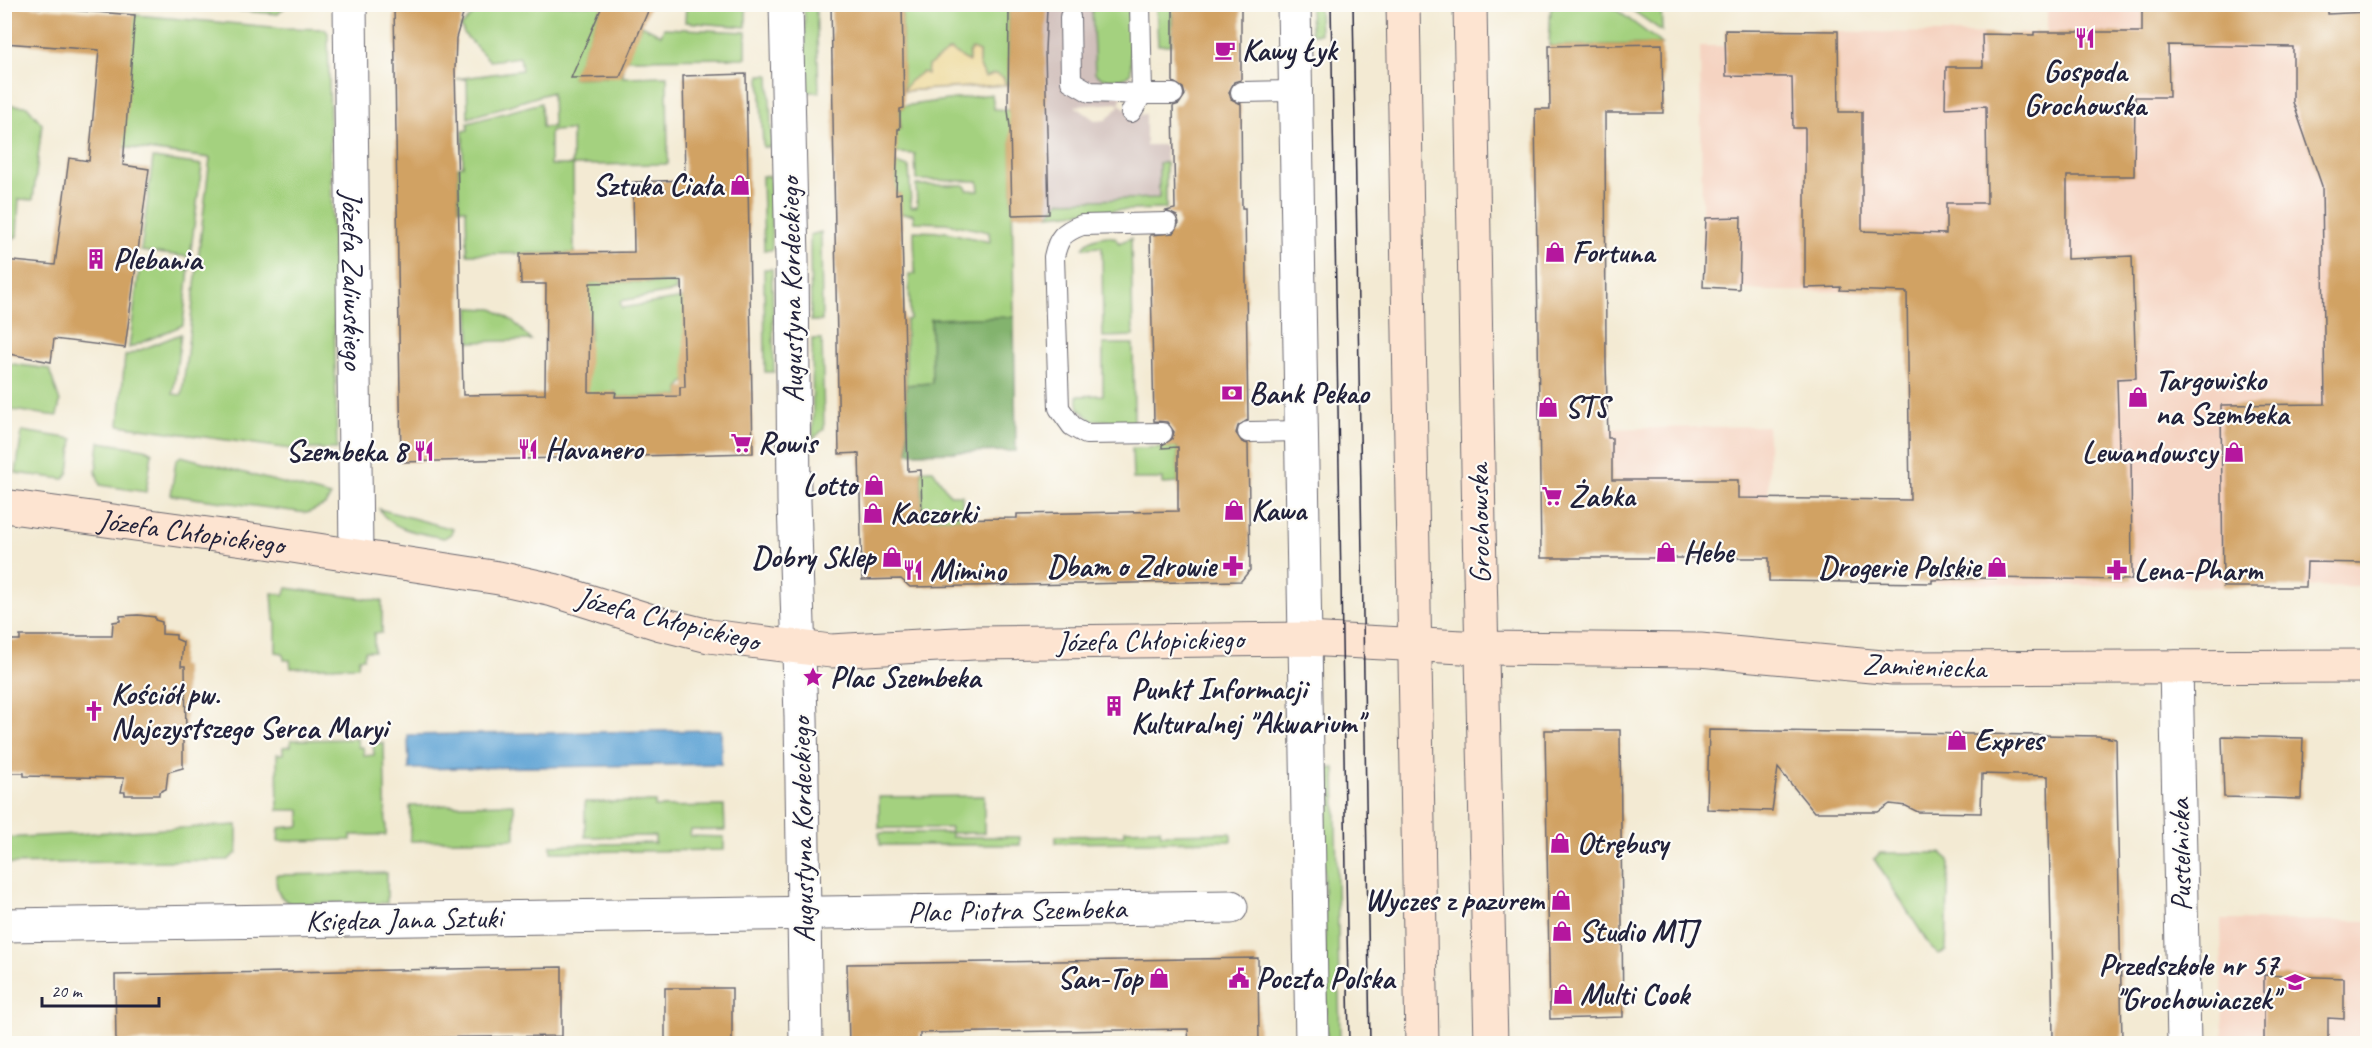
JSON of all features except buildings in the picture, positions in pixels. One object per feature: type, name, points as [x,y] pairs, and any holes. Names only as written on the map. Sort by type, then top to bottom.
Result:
[{"type":"street","name":"Józefa Zaliwskiego","points":[[350,4],[356,555]]},
{"type":"street","name":"Augustyna Kordeckiego","points":[[786,4],[806,1044]]},
{"type":"street","points":[[1294,4],[1312,1044]]},
{"type":"street","points":[[1403,4],[1422,1044]]},
{"type":"street","name":"Grochowska","points":[[1470,4],[1491,1044]]},
{"type":"street","name":"Józefa Chłopickiego","points":[[4,506],[356,555],[499,578],[553,590],[699,633],[799,648],[831,651],[997,643],[1305,639],[1482,648]]},
{"type":"street","name":"Zamieniecka","points":[[1482,648],[1700,650],[1893,668],[2367,666]]},
{"type":"street","name":"Pustelnicka","points":[[2176,667],[2184,1044]]},
{"type":"street","name":"Plac Piotra Szembeka","points":[[803,913],[1231,907]]},
{"type":"street","name":"Księdza Jana Sztuki","points":[[4,925],[803,913]]},
{"type":"lane","points":[[1131,112],[1142,94],[1140,4]]},
{"type":"lane","points":[[1070,17],[1071,81],[1090,92],[1173,94]]},
{"type":"lane","points":[[1241,92],[1295,91]]},
{"type":"lane","points":[[1162,433],[1086,434],[1072,426],[1059,408],[1054,257],[1058,241],[1070,229],[1082,225],[1167,223]]},
{"type":"lane","points":[[1248,432],[1300,431]]},
{"type":"shaded area","name":"Targowisko na Szembeka","points":[[2328,4],[2328,14],[2367,12],[2367,586],[2223,587],[1910,583],[1907,292],[1769,291],[1703,287],[1700,46],[1725,46],[1725,30],[2014,34],[2047,32],[2047,5]]},
{"type":"shaded area","points":[[1092,8],[1095,73],[1125,78],[1131,72],[1119,104],[1136,115],[1146,114],[1146,145],[1165,145],[1166,163],[1159,164],[1159,198],[1060,201],[1049,215],[1012,215],[1009,110],[1046,9]],"holes":[[[1117,103],[1119,106],[1106,120],[1096,121],[1075,106]]]},
{"type":"shaded area","points":[[1768,426],[1769,558],[1545,558],[1543,556],[1540,430]]},
{"type":"shaded area","name":"Przedszkole nr 57 \"Grochowiaczek\"","points":[[2221,920],[2367,921],[2367,1043],[2223,1043]]},
{"type":"green space","points":[[287,4],[278,14],[172,5]]},
{"type":"green space","points":[[1551,4],[1610,5],[1662,44],[1549,46]]},
{"type":"green space","points":[[482,5],[603,5],[572,78],[612,77],[622,60],[623,77],[667,76],[668,164],[573,165],[574,253],[467,254],[466,209],[459,209],[458,167],[463,166],[463,131],[468,130],[468,123],[541,103],[542,127],[553,127],[552,92],[468,118],[467,79],[456,79],[522,70],[520,57],[490,61],[465,35],[461,27]],"holes":[[[572,130],[572,165],[550,165],[550,131]]]},
{"type":"green space","points":[[686,5],[746,5],[746,27],[685,22]]},
{"type":"green space","points":[[804,5],[816,5],[819,92],[807,92]]},
{"type":"green space","points":[[902,5],[1009,5],[1009,85],[1006,85],[1004,78],[995,74],[985,77],[979,64],[979,52],[969,57],[969,62],[966,62],[950,50],[928,74],[903,91]]},
{"type":"green space","points":[[1045,5],[1129,5],[1131,72],[1125,78],[1103,79],[1095,73],[1092,8],[1046,9]]},
{"type":"green space","points":[[1156,5],[1173,5],[1171,45],[1158,45]]},
{"type":"green space","points":[[1310,5],[1319,5],[1320,34],[1311,34]]},
{"type":"green space","points":[[1625,5],[1661,5],[1662,31]]},
{"type":"green space","points":[[135,15],[284,28],[325,29],[328,33],[337,449],[291,449],[119,425],[125,356],[181,334],[173,394],[182,395],[210,158],[92,143]]},
{"type":"green space","points":[[642,25],[661,35],[664,28],[746,32],[746,58],[622,59]]},
{"type":"green space","points":[[760,75],[769,75],[772,147],[763,147]]},
{"type":"green space","points":[[992,94],[994,109],[1009,110],[1011,127],[1014,317],[931,319],[932,383],[906,385],[906,320],[910,319],[909,274],[915,274],[914,231],[946,232],[990,242],[989,232],[946,223],[914,222],[913,214],[901,214],[900,193],[896,194],[896,163],[909,167],[911,207],[917,206],[916,185],[964,185],[968,190],[979,191],[978,181],[916,180],[915,154],[896,153],[896,129],[900,129],[900,109],[903,106]]},
{"type":"green space","points":[[4,105],[27,106],[42,124],[33,200],[19,199],[17,236],[8,243],[4,242]]},
{"type":"green space","points":[[153,158],[202,165],[190,257],[141,251]]},
{"type":"green space","points":[[1159,163],[1166,163],[1166,209],[1087,211],[1049,215],[1060,201],[1159,198]]},
{"type":"green space","points":[[762,176],[770,176],[772,250],[764,250]]},
{"type":"green space","points":[[821,232],[822,321],[811,321],[810,235]]},
{"type":"green space","points":[[1108,236],[1115,238],[1119,243],[1131,238],[1133,336],[1103,337],[1102,247],[1083,248],[1090,241]]},
{"type":"green space","points":[[140,263],[189,269],[183,325],[129,348]]},
{"type":"green space","points":[[764,269],[772,269],[774,372],[765,372]]},
{"type":"green space","points":[[575,283],[676,283],[676,291],[620,301],[622,308],[683,298],[692,373],[680,387],[680,396],[615,397],[616,392],[576,398],[576,339],[590,339],[590,318]]},
{"type":"green space","points":[[469,308],[493,309],[513,321],[531,340],[470,342]]},
{"type":"green space","points":[[1014,317],[1016,451],[908,453],[906,385],[932,383],[931,319]]},
{"type":"green space","points":[[812,339],[822,339],[824,429],[813,439]]},
{"type":"green space","points":[[1103,344],[1133,344],[1134,422],[1092,420],[1079,409],[1077,396],[1103,395]]},
{"type":"green space","points":[[5,363],[49,369],[60,402],[57,416],[5,409]]},
{"type":"green space","points":[[22,431],[73,439],[69,472],[64,479],[16,473]]},
{"type":"green space","points":[[99,442],[145,449],[152,453],[146,492],[100,485],[96,472]]},
{"type":"green space","points":[[1178,447],[1178,483],[1163,484],[1163,479],[1133,479],[1132,448]]},
{"type":"green space","points":[[181,456],[331,496],[325,505],[307,513],[171,495],[176,460]]},
{"type":"green space","points":[[921,470],[933,470],[950,495],[962,495],[963,519],[922,519]]},
{"type":"green space","points":[[379,509],[453,529],[451,534],[444,538],[408,530],[391,522]]},
{"type":"green space","points":[[287,588],[382,601],[382,633],[374,633],[374,651],[365,651],[364,658],[359,658],[358,666],[291,668],[290,660],[284,660],[283,653],[276,652],[276,622],[274,621],[272,593],[284,595]]},
{"type":"green space","points":[[357,739],[358,747],[363,747],[364,756],[374,755],[373,743],[384,743],[386,835],[351,835],[351,840],[278,841],[279,828],[300,826],[300,810],[278,810],[277,754],[283,754],[283,747],[291,746],[291,740]]},
{"type":"green space","points":[[1335,768],[1340,1043],[1327,1043],[1322,769]]},
{"type":"green space","points":[[984,796],[984,833],[951,833],[951,837],[1020,837],[1020,845],[880,845],[879,833],[950,833],[951,828],[879,828],[879,797]]},
{"type":"green space","points":[[585,802],[655,802],[655,807],[724,806],[725,830],[691,830],[690,836],[724,837],[724,850],[551,852],[551,845],[655,843],[655,836],[585,837]]},
{"type":"green space","points":[[514,804],[515,839],[410,841],[410,806]]},
{"type":"green space","points":[[237,825],[237,853],[228,860],[5,864],[5,838]]},
{"type":"green space","points":[[1160,829],[1161,834],[1231,833],[1231,841],[1056,843],[1056,836],[1125,835],[1125,830]]},
{"type":"green space","points":[[1880,853],[1941,853],[1949,860],[1946,951],[1939,954],[1932,949],[1874,859]]},
{"type":"green space","points":[[387,873],[387,903],[290,903],[280,895],[276,884],[276,875]]},
{"type":"sand","points":[[972,49],[979,52],[979,64],[985,77],[995,74],[1003,77],[1006,85],[903,91],[909,82],[922,72],[927,74],[928,66],[950,50],[969,62],[969,52]]},
{"type":"water","points":[[721,730],[721,764],[409,769],[408,735]]},
{"type":"tram line","points":[[1331,4],[1349,1044]]},
{"type":"tram line","points":[[1353,4],[1370,1044]]},
{"type":"place","name":"Gospoda Grochowska","points":[[2085,38]]},
{"type":"place","name":"Kawy Łyk","points":[[1225,50]]},
{"type":"place","name":"Sztuka Ciała","points":[[740,185]]},
{"type":"place","name":"Fortuna","points":[[1555,252]]},
{"type":"place","name":"Plebania","points":[[96,259]]},
{"type":"place","name":"Bank Pekao","points":[[1232,393]]},
{"type":"place","name":"Targowisko na Szembeka","points":[[2138,397]]},
{"type":"place","name":"STS","points":[[1548,407]]},
{"type":"place","name":"Rowis","points":[[741,443]]},
{"type":"place","name":"Havanero","points":[[528,449]]},
{"type":"place","name":"Szembeka 8","points":[[424,451]]},
{"type":"place","name":"Lewandowscy","points":[[2234,452]]},
{"type":"place","name":"Lotto","points":[[874,485]]},
{"type":"place","name":"Żabka","points":[[1552,496]]},
{"type":"place","name":"Kawa","points":[[1234,510]]},
{"type":"place","name":"Kaczorki","points":[[873,513]]},
{"type":"place","name":"Hebe","points":[[1666,552]]},
{"type":"place","name":"Dobry Sklep","points":[[892,557]]},
{"type":"place","name":"Dbam o Zdrowie","points":[[1233,566]]},
{"type":"place","name":"Drogerie Polskie","points":[[1997,567]]},
{"type":"place","name":"Mimino","points":[[913,570]]},
{"type":"place","name":"Lena-Pharm","points":[[2117,570]]},
{"type":"place","name":"Plac Szembeka","points":[[813,677]]},
{"type":"place","name":"Punkt Informacji Kulturalnej \"Akwarium\"","points":[[1114,706]]},
{"type":"place","name":"Kościół pw. Najczystszego Serca Maryi","points":[[94,711]]},
{"type":"place","name":"Expres","points":[[1957,740]]},
{"type":"place","name":"Otrębusy","points":[[1560,843]]},
{"type":"place","name":"Wyczes z pazurem","points":[[1561,900]]},
{"type":"place","name":"Studio MTJ","points":[[1562,931]]},
{"type":"place","name":"San-Top","points":[[1159,978]]},
{"type":"place","name":"Poczta Polska","points":[[1239,978]]},
{"type":"place","name":"Przedszkole nr 57 \"Grochowiaczek\"","points":[[2295,982]]},
{"type":"place","name":"Multi Cook","points":[[1563,994]]}]
